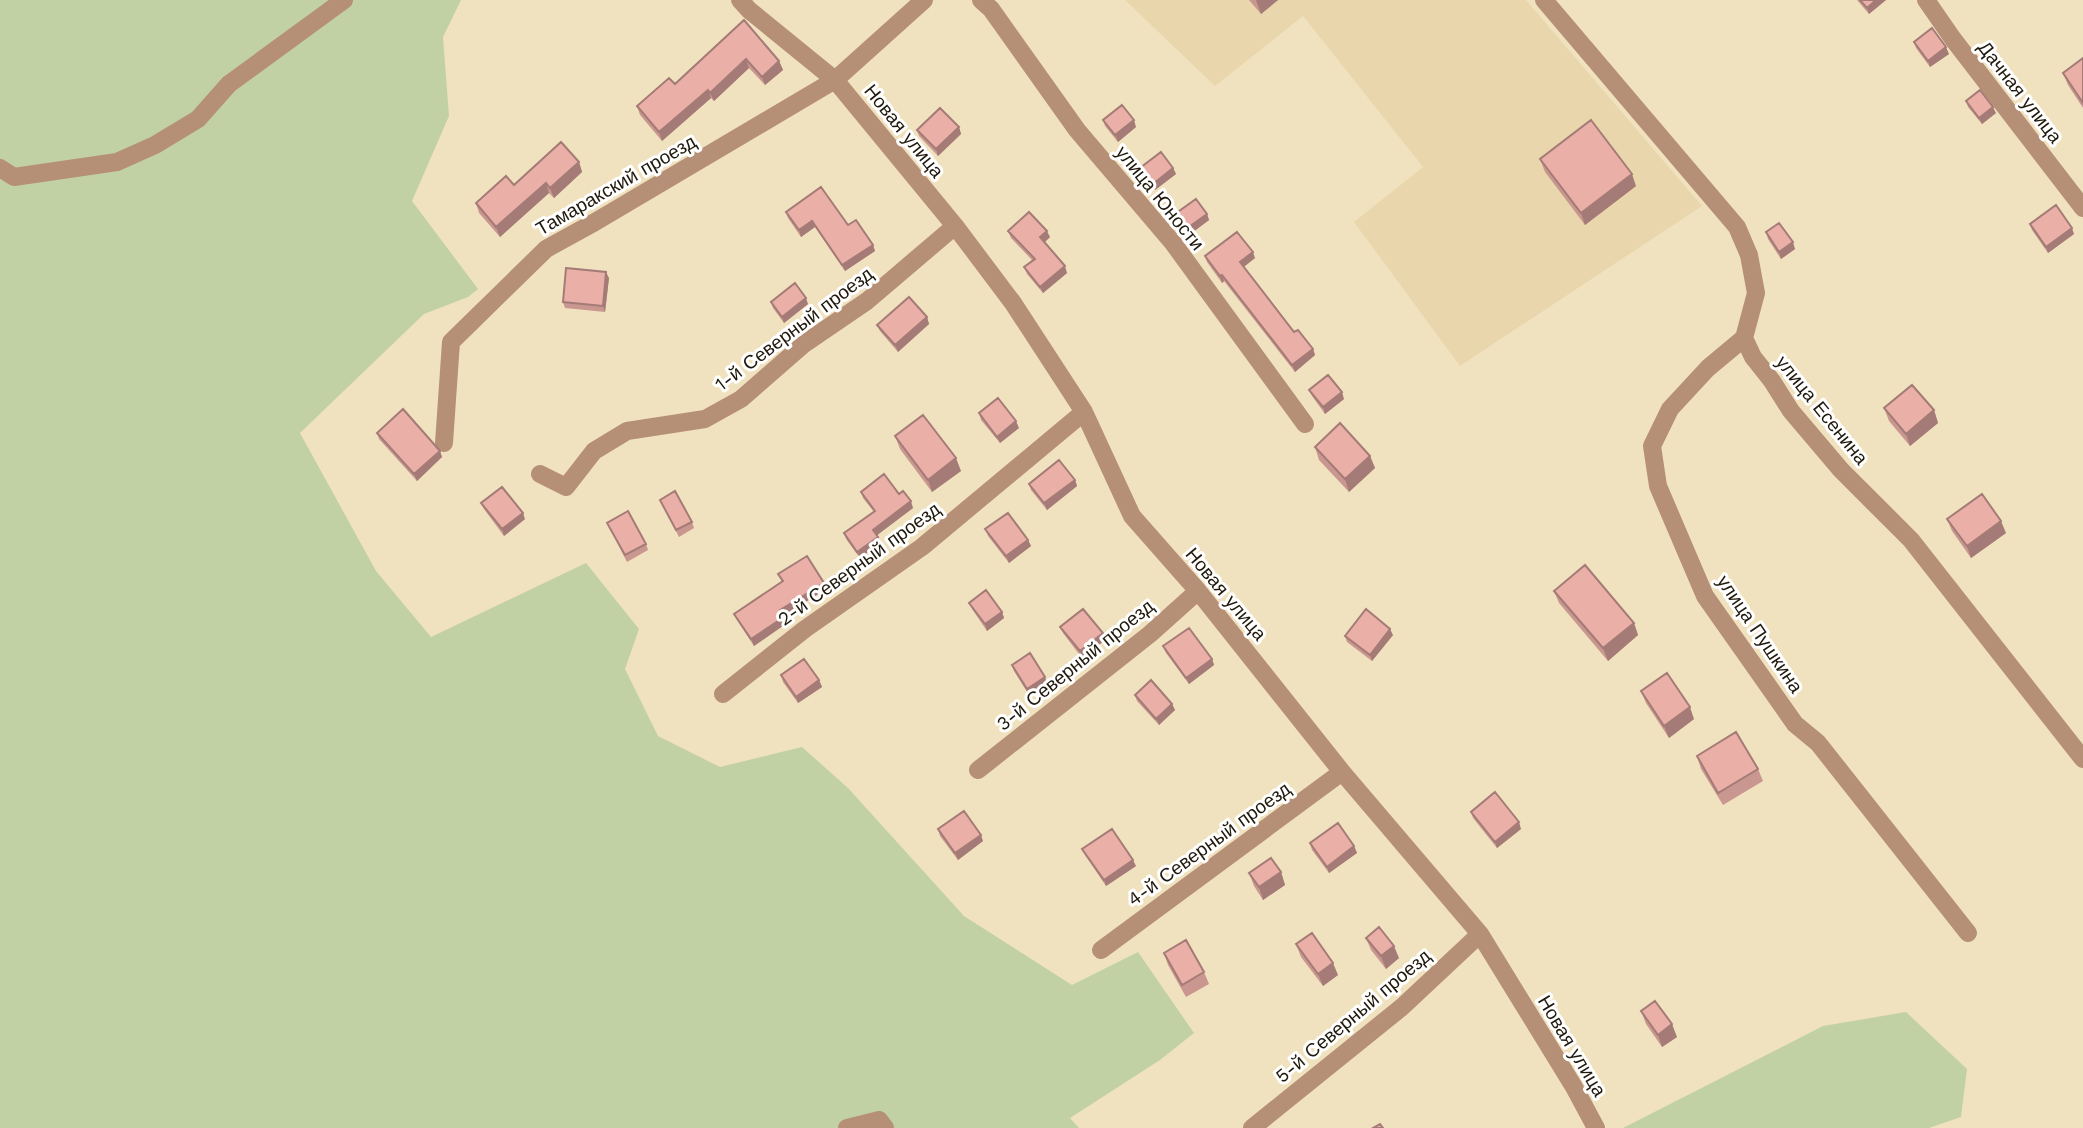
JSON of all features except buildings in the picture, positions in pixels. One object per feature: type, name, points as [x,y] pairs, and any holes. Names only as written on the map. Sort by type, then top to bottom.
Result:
[{"type":"street","points":[[5,174],[117,162],[155,145],[198,119],[229,84],[344,0]]},
{"type":"street","name":"Новая улица","points":[[740,0],[835,80],[956,226],[1013,303],[1084,412],[1132,516],[1198,591],[1342,772],[1480,934],[1574,1087],[1596,1128]]},
{"type":"street","name":"улица Юности","points":[[981,0],[991,9],[1077,130],[1173,243],[1305,424]]},
{"type":"street","points":[[1544,0],[1737,227],[1749,255],[1756,293],[1744,338]]},
{"type":"street","name":"Дачная улица","points":[[1926,0],[2083,208]]},
{"type":"street","name":"Тамаракский проезд","points":[[444,443],[451,342],[546,248],[595,222],[835,80],[916,2]]},
{"type":"street","name":"1-й Северный проезд","points":[[540,474],[566,487],[594,451],[627,431],[705,419],[741,399],[804,344],[867,301],[956,226]]},
{"type":"street","name":"улица Есенина","points":[[1744,338],[1753,357],[1791,411],[1858,488],[1911,540],[2083,759]]},
{"type":"street","name":"улица Пушкина","points":[[1744,338],[1709,368],[1670,410],[1652,446],[1658,486],[1705,596],[1795,723],[1818,743],[1968,933]]},
{"type":"street","name":"2-й Северный проезд","points":[[723,694],[805,629],[922,547],[1084,412]]},
{"type":"street","name":"3-й Северный проезд","points":[[978,770],[1150,634],[1198,591]]},
{"type":"street","name":"4-й Северный проезд","points":[[1101,950],[1342,772]]},
{"type":"street","name":"5-й Северный проезд","points":[[1252,1128],[1402,1007],[1480,934]]},
{"type":"street","points":[[847,1128],[879,1120],[885,1128]]},
{"type":"shaded area","points":[[1125,0],[1526,0],[1702,206],[1460,366],[1354,222],[1423,167],[1303,16],[1215,86]]},
{"type":"green space","points":[[0,0],[461,0],[443,37],[449,116],[412,201],[478,289],[468,297],[424,314],[300,433],[376,571],[431,637],[586,563],[639,629],[625,669],[658,736],[720,767],[802,747],[848,788],[964,916],[1072,985],[1138,952],[1194,1033],[1160,1060],[1070,1118],[1079,1128],[0,1128]]},
{"type":"green space","points":[[1906,1012],[1967,1069],[1961,1117],[1929,1128],[1623,1128],[1823,1026]]}]
